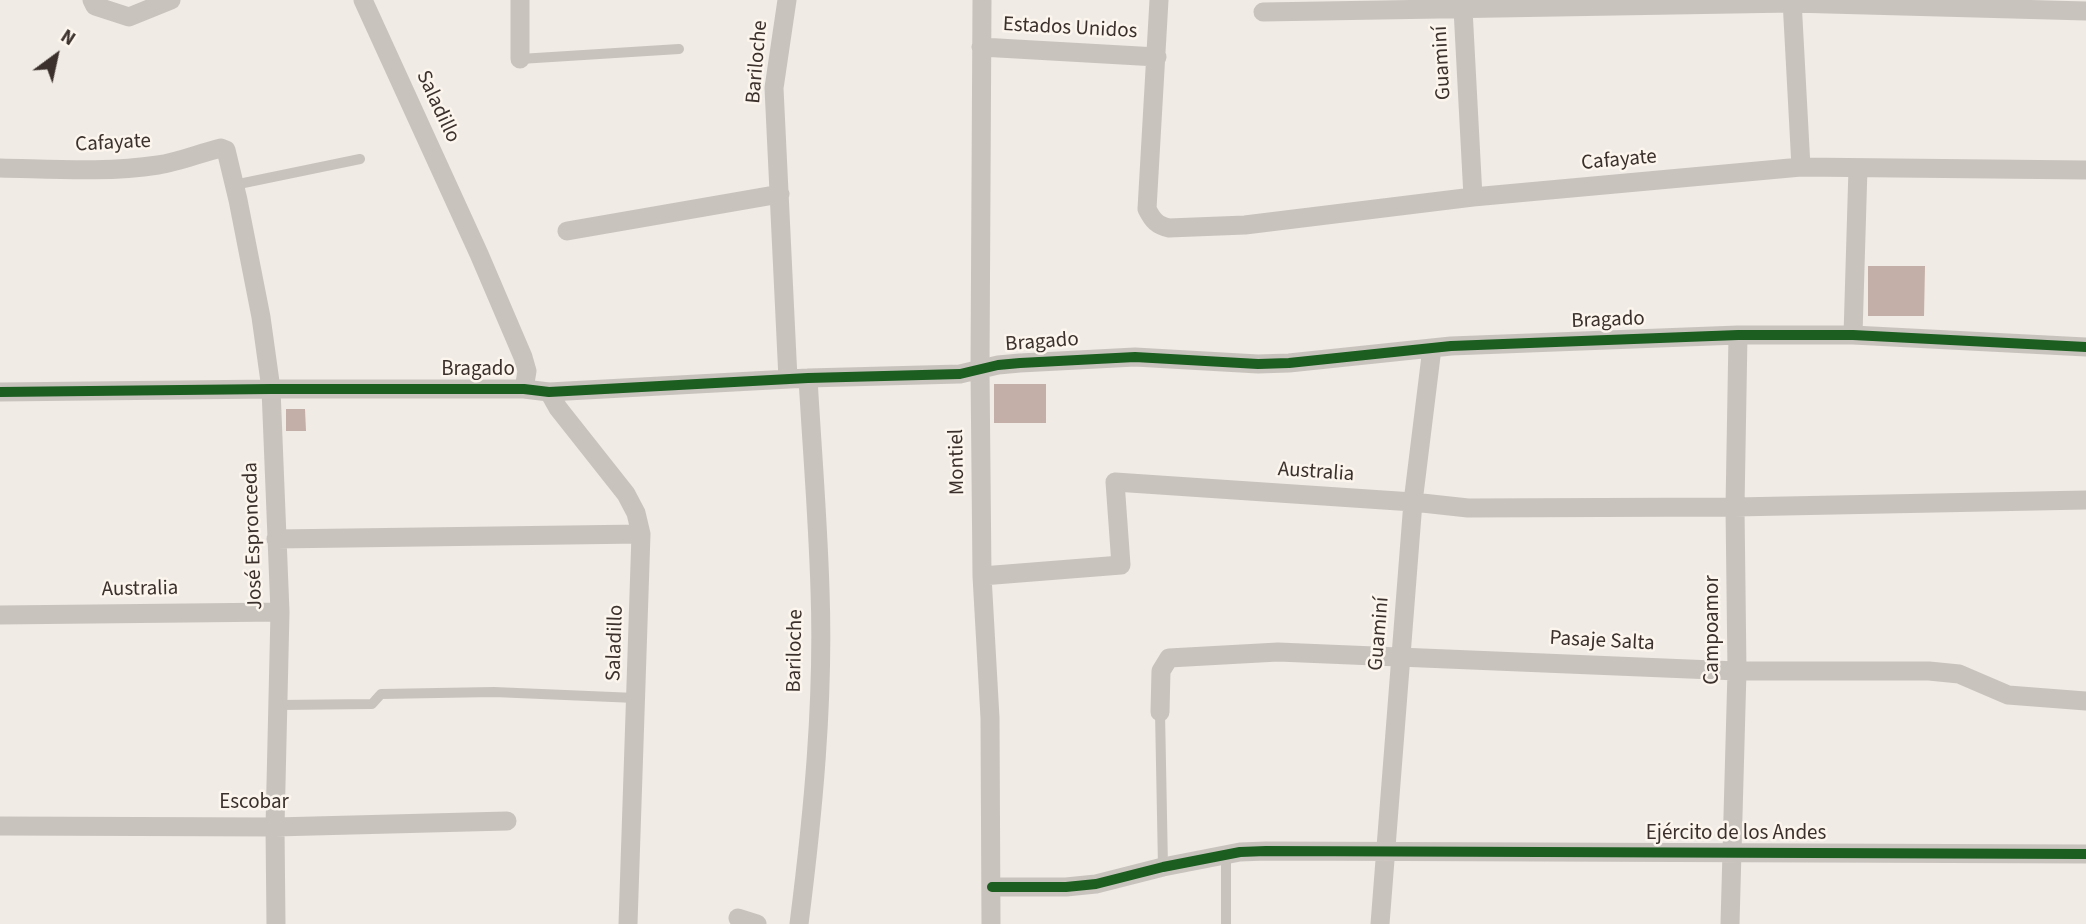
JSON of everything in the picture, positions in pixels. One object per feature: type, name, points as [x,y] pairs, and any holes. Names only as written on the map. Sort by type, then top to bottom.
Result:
[{"type":"street","points":[[92,0],[95,6],[129,17],[171,0]]},
{"type":"street","name":"Saladillo","points":[[363,0],[523,357],[527,371],[524,389]]},
{"type":"street","points":[[520,0],[520,59]]},
{"type":"street","name":"Bariloche","points":[[787,0],[774,88],[780,194],[820,592],[816,759],[799,924]]},
{"type":"street","name":"Montiel","points":[[982,0],[982,576],[990,718],[991,924]]},
{"type":"street","points":[[1157,57],[1159,0]]},
{"type":"street","points":[[1792,1],[1801,167]]},
{"type":"street","points":[[1263,12],[1792,1],[2086,11]]},
{"type":"street","name":"Guaminí","points":[[1470,6],[1473,197]]},
{"type":"street","name":"Estados Unidos","points":[[981,47],[1157,57]]},
{"type":"street","name":"Cafayate","points":[[1157,57],[1147,209],[1152,220],[1169,228],[1245,225],[1473,197],[1801,167],[2086,170]]},
{"type":"street","name":"Cafayate","points":[[0,168],[144,167],[221,148],[226,150]]},
{"type":"street","name":"José Espronceda","points":[[226,150],[261,317],[271,389],[280,612],[275,827],[276,924]]},
{"type":"street","points":[[1853,335],[1858,168]]},
{"type":"street","points":[[567,231],[780,194]]},
{"type":"street","name":"Bragado","points":[[0,392],[524,389],[549,392],[960,374],[1020,363],[1135,357],[1289,363],[1432,348],[1738,335],[1853,335],[2086,347]]},
{"type":"street","name":"Campoamor","points":[[1730,924],[1737,671],[1735,507],[1738,335]]},
{"type":"street","name":"Guaminí","points":[[1380,924],[1413,502],[1432,348]]},
{"type":"street","name":"Saladillo","points":[[549,392],[558,408],[626,494],[636,513],[641,534],[628,924]]},
{"type":"street","name":"Australia","points":[[982,576],[1121,565],[1115,482],[1468,508],[1735,507],[2086,500]]},
{"type":"street","points":[[276,539],[641,534]]},
{"type":"street","name":"Australia","points":[[0,615],[280,612]]},
{"type":"street","name":"Pasaje Salta","points":[[1160,712],[1161,671],[1169,658],[1278,652],[1737,671],[1929,671],[1959,674],[2008,695],[2086,701]]},
{"type":"street","name":"Escobar","points":[[0,826],[275,827],[508,821]]},
{"type":"street","name":"Ejército de los Andes","points":[[992,887],[1066,887],[1096,884],[1240,852],[1266,851],[2086,854]]},
{"type":"street","points":[[737,918],[757,924]]},
{"type":"lane","points":[[520,59],[679,49]]},
{"type":"lane","points":[[234,185],[360,159]]},
{"type":"lane","points":[[279,705],[372,704],[381,694],[494,692],[636,698]]},
{"type":"lane","points":[[1160,712],[1163,867]]},
{"type":"lane","points":[[1226,856],[1226,924]]},
{"type":"building","points":[[1868,266],[1925,266],[1924,316],[1868,316]]},
{"type":"building","points":[[994,384],[1046,384],[1046,423],[994,423]]},
{"type":"building","points":[[286,409],[305,409],[306,431],[286,431]]},
{"type":"cycle path","points":[[0,392],[271,389],[524,389],[549,392],[808,378],[960,374],[998,365],[1135,357],[1258,364],[1289,363],[1451,346],[1738,335],[1853,335],[2086,347]]},
{"type":"cycle path","points":[[992,887],[1066,887],[1096,884],[1240,852],[1266,851],[2086,854]]}]
